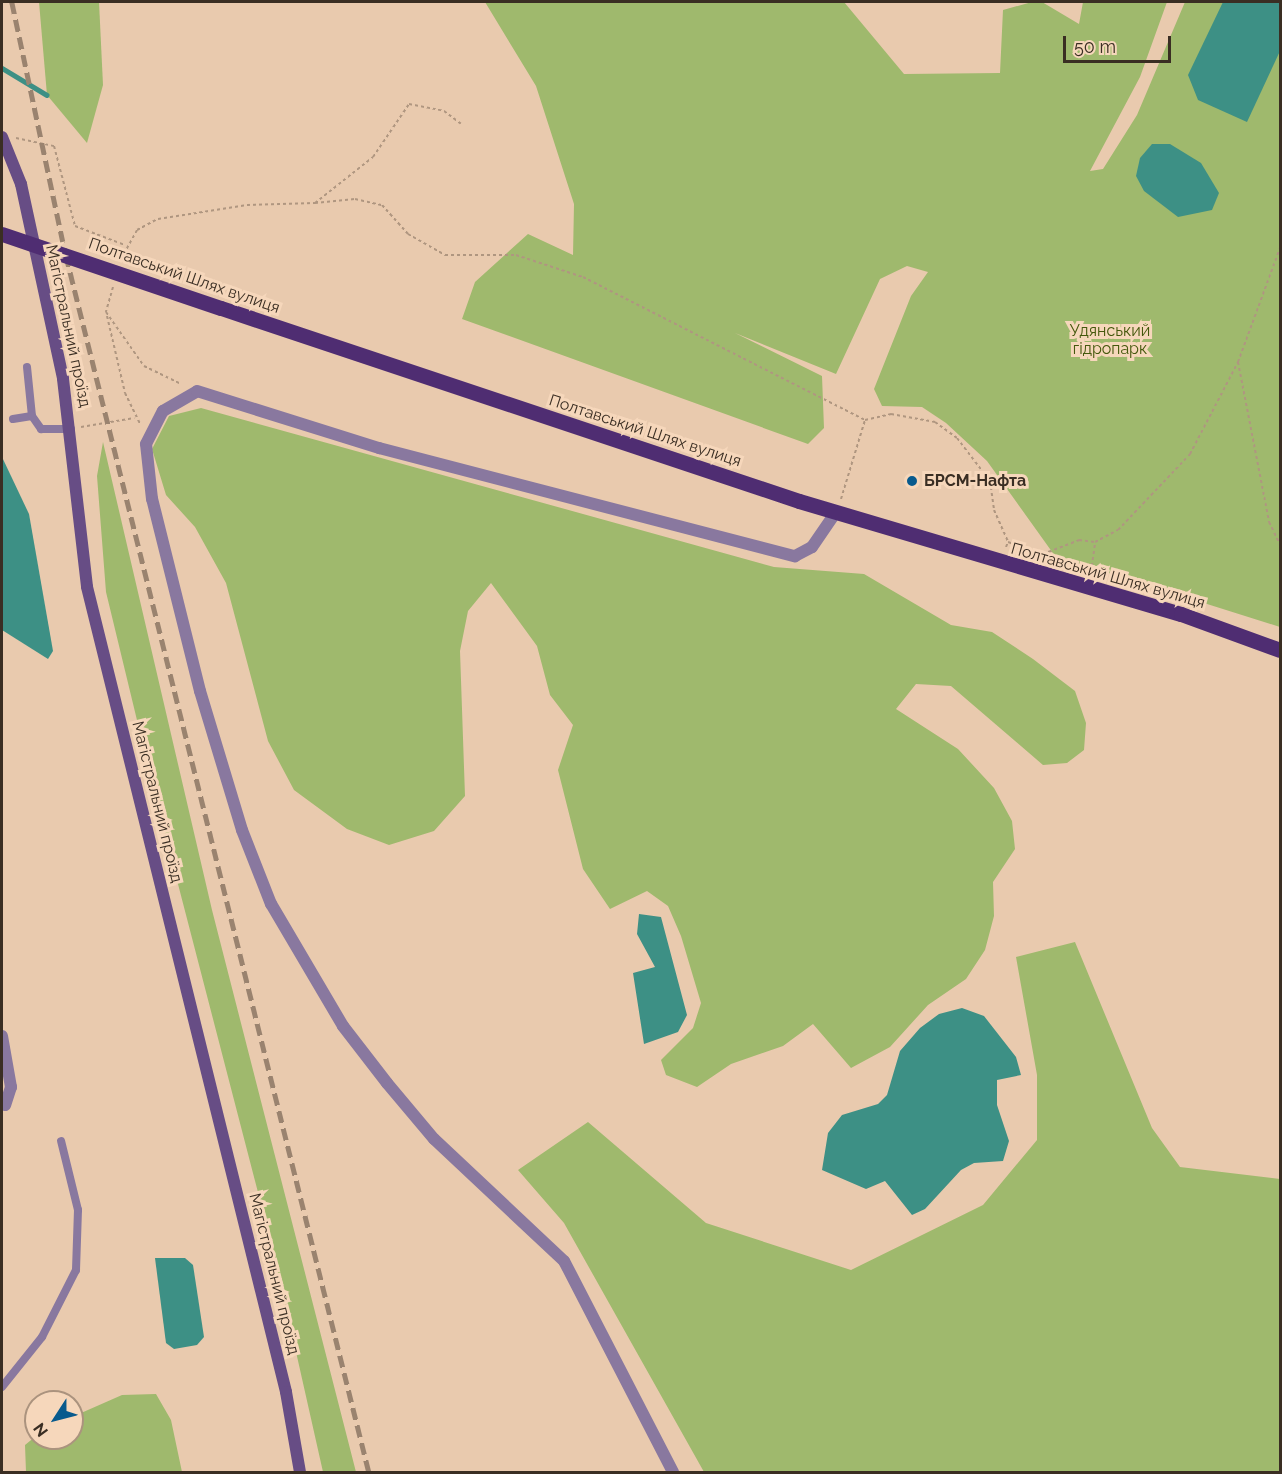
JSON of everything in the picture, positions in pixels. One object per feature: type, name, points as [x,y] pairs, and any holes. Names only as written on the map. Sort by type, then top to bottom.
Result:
[{"type":"main road","name":"Магістральний проїзд","points":[[6,137],[21,184],[72,429],[87,587],[286,1392],[300,1473]]},
{"type":"main road","name":"Полтавський Шлях вулиця","points":[[2,234],[836,512],[998,563],[1087,587],[1281,650]]},
{"type":"street","points":[[673,1473],[564,1261],[427,1131],[343,1026],[271,904],[242,830],[200,691],[152,499],[147,433],[163,411],[197,391],[379,448],[795,556],[812,548],[836,512]]},
{"type":"street","points":[[2,1036],[11,1087],[5,1105]]},
{"type":"lane","points":[[27,367],[32,416],[41,429],[72,429]]},
{"type":"lane","points":[[13,419],[32,416]]},
{"type":"lane","points":[[2,1387],[42,1337],[76,1270],[78,1210],[61,1141]]},
{"type":"path","points":[[315,203],[373,157],[410,104],[444,111],[461,124]]},
{"type":"path","points":[[6,137],[54,146],[75,226],[125,245]]},
{"type":"path","points":[[120,261],[125,245],[137,230],[178,215],[355,199],[382,205],[408,234],[445,255],[516,255],[583,277],[865,420],[891,414],[935,422],[957,438],[990,481],[994,510],[1008,542],[1043,554],[1080,540],[1095,542],[1118,530],[1190,454],[1238,362],[1281,248]]},
{"type":"path","points":[[115,282],[106,312],[134,418],[147,433]]},
{"type":"path","points":[[106,312],[144,366],[197,391]]},
{"type":"path","points":[[1238,362],[1269,522],[1281,545]]},
{"type":"path","points":[[72,429],[134,418]]},
{"type":"path","points":[[836,512],[865,420]]},
{"type":"path","points":[[998,563],[1008,542]]},
{"type":"path","points":[[1087,587],[1095,542]]},
{"type":"green space","points":[[39,2],[99,2],[103,85],[87,143],[47,95]]},
{"type":"green space","name":"Удянський гідропарк","points":[[485,2],[844,2],[904,74],[1000,73],[1003,10],[1032,2],[1042,2],[1079,24],[1083,2],[1167,2],[1140,77],[1090,171],[1103,169],[1137,115],[1185,2],[1280,2],[1280,627],[1055,556],[987,461],[946,423],[922,407],[882,406],[874,389],[911,296],[928,272],[907,266],[880,279],[836,374],[735,333],[822,376],[824,428],[808,444],[462,319],[475,282],[528,234],[573,255],[574,204],[536,86]]},
{"type":"green space","points":[[201,408],[774,567],[864,574],[951,625],[992,632],[1033,659],[1075,691],[1086,723],[1084,750],[1067,763],[1043,765],[951,686],[916,684],[896,709],[958,749],[994,788],[1012,821],[1015,849],[993,882],[994,916],[985,950],[966,979],[928,1005],[890,1047],[851,1068],[813,1024],[783,1046],[731,1064],[697,1087],[666,1075],[661,1060],[693,1028],[701,1003],[681,936],[668,906],[647,891],[610,909],[583,869],[558,770],[573,725],[550,695],[537,646],[491,583],[468,611],[460,651],[465,796],[434,831],[389,845],[347,829],[294,790],[268,741],[226,583],[195,527],[166,495],[152,449],[169,416]]},
{"type":"green space","points":[[103,442],[212,910],[356,1472],[323,1472],[274,1254],[158,807],[106,592],[97,476]]},
{"type":"green space","points":[[1075,942],[1152,1128],[1180,1167],[1280,1179],[1280,1472],[704,1472],[564,1223],[518,1170],[588,1122],[706,1223],[851,1270],[983,1205],[1037,1140],[1037,1075],[1016,957]]},
{"type":"green space","points":[[156,1394],[171,1420],[182,1472],[26,1472],[25,1450],[84,1450],[84,1412],[122,1395]]},
{"type":"water","points":[[1223,2],[1280,2],[1280,51],[1247,122],[1198,100],[1188,75]]},
{"type":"water","points":[[1152,144],[1170,144],[1201,163],[1219,193],[1212,210],[1178,217],[1144,191],[1136,176],[1140,158]]},
{"type":"water","points":[[2,457],[29,514],[53,651],[48,659],[2,630]]},
{"type":"water","points":[[639,914],[661,917],[687,1015],[678,1032],[644,1044],[633,973],[655,967],[637,934]]},
{"type":"water","points":[[962,1008],[984,1016],[1016,1057],[1021,1075],[997,1080],[997,1105],[1009,1141],[1003,1161],[974,1163],[961,1170],[925,1209],[912,1215],[885,1181],[866,1189],[822,1170],[828,1133],[842,1115],[878,1104],[887,1095],[900,1051],[920,1028],[939,1014]]},
{"type":"water","points":[[155,1258],[185,1258],[193,1265],[204,1337],[197,1345],[174,1349],[166,1343]]},
{"type":"waterway","points":[[2,68],[47,95]]},
{"type":"railway","points":[[12,2],[66,255],[369,1472]]},
{"type":"place","name":"БРСМ-Нафта","points":[[912,481]]}]
